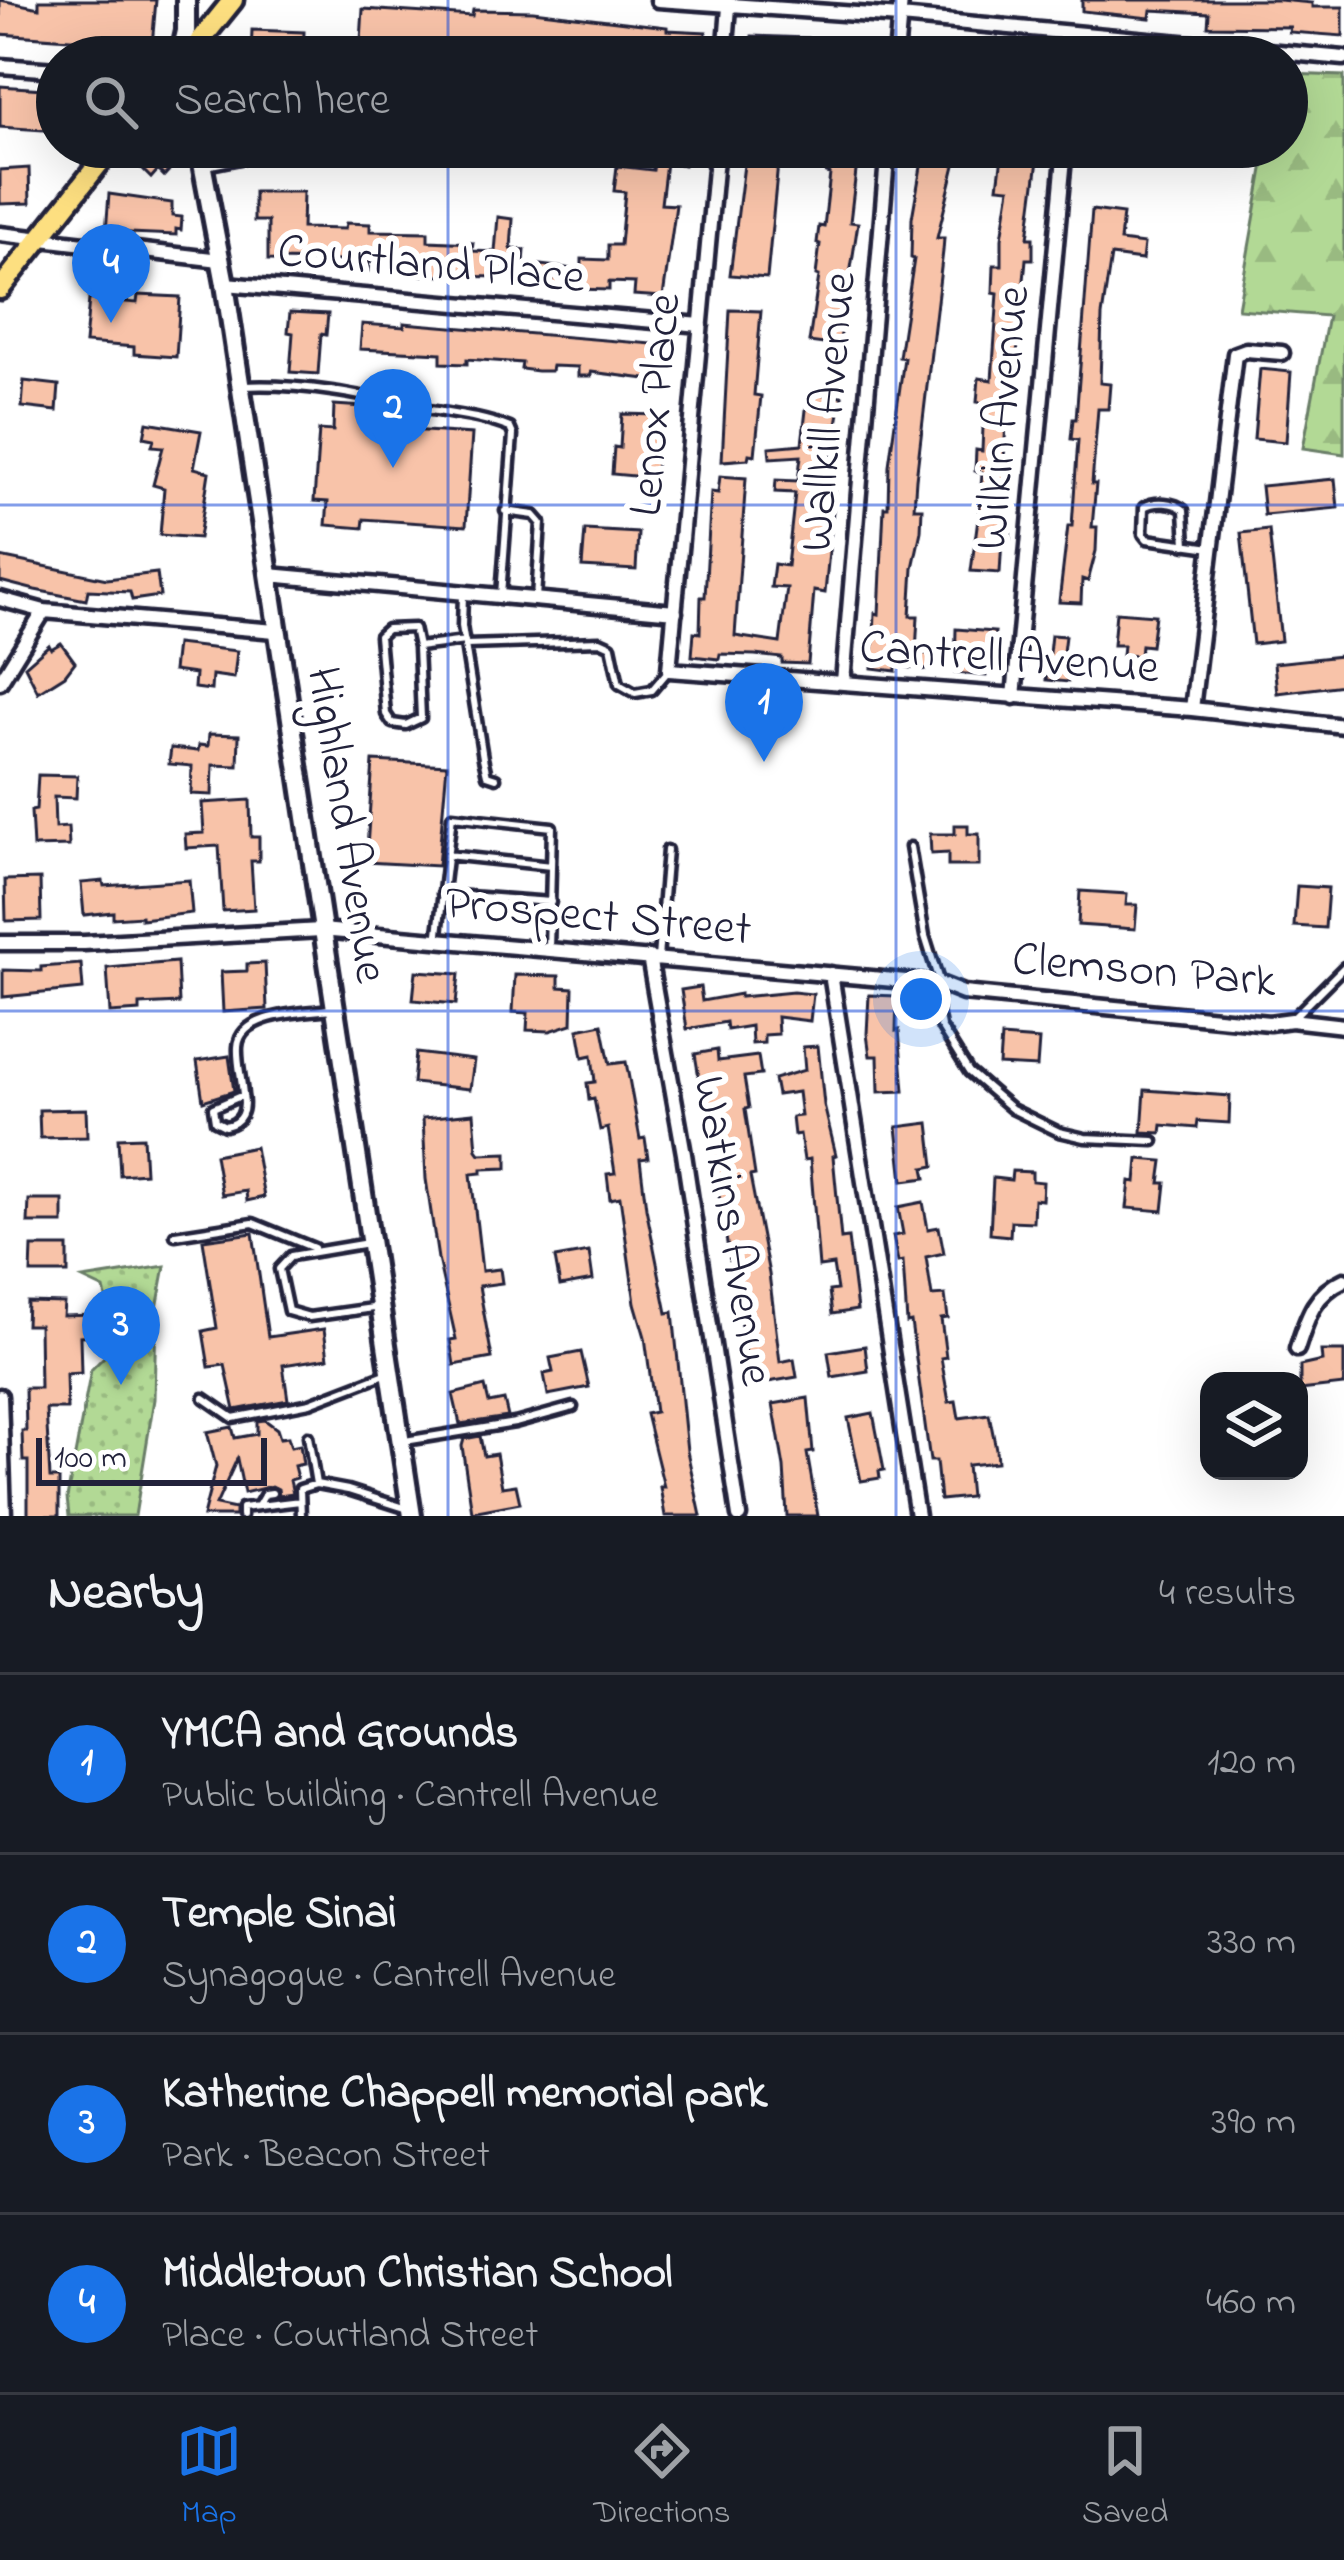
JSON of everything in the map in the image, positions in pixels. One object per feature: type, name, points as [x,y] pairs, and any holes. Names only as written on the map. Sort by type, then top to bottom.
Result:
[{"type":"main road","points":[[202,36],[233,0]]},
{"type":"main road","points":[[0,290],[96,168]]},
{"type":"street","points":[[186,0],[186,36]]},
{"type":"street","points":[[658,0],[900,17],[1076,36]]},
{"type":"street","points":[[898,36],[901,0]]},
{"type":"street","points":[[726,36],[729,7]]},
{"type":"street","points":[[1308,55],[1344,58]]},
{"type":"street","points":[[0,66],[36,69]]},
{"type":"street","name":"Highland Avenue","points":[[202,168],[241,386],[412,1513]]},
{"type":"street","name":"Lenox Place","points":[[669,670],[715,168]]},
{"type":"street","name":"Wallkill Avenue","points":[[843,682],[886,168]]},
{"type":"street","name":"Wilkin Avenue","points":[[1014,697],[1063,168]]},
{"type":"street","points":[[0,234],[220,260]]},
{"type":"street","name":"Courtland Place","points":[[225,284],[701,325]]},
{"type":"street","points":[[1192,709],[1235,353],[1282,353]]},
{"type":"street","points":[[268,575],[675,612]]},
{"type":"street","points":[[0,599],[44,611],[275,631]]},
{"type":"street","points":[[0,682],[44,611]]},
{"type":"street","name":"Cantrell Avenue","points":[[669,670],[1192,709],[1344,726]]},
{"type":"street","name":"Prospect Street","points":[[0,943],[321,930],[831,974]]},
{"type":"street","name":"Watkins Avenue","points":[[654,957],[739,1516]]},
{"type":"street","points":[[831,974],[917,1516]]},
{"type":"street","name":"Clemson Park","points":[[831,974],[940,984],[963,993],[1344,1026]]},
{"type":"street","points":[[1298,1349],[1312,1306],[1330,1286],[1344,1280]]},
{"type":"street","points":[[0,1396],[4,1516]]},
{"type":"lane","points":[[241,386],[368,395],[465,413],[510,428],[500,595]]},
{"type":"lane","points":[[1186,545],[1186,521],[1179,506],[1154,502],[1144,507],[1147,539],[1186,545],[1212,548]]},
{"type":"lane","points":[[505,512],[534,515],[542,523],[536,598]]},
{"type":"lane","points":[[463,592],[465,644],[483,758],[487,775],[496,778]]},
{"type":"lane","points":[[387,628],[414,628],[418,647],[421,718],[406,725],[392,723],[386,714],[379,636],[387,628]]},
{"type":"lane","points":[[418,647],[600,641],[611,646],[619,684],[635,693],[652,690],[669,670]]},
{"type":"lane","points":[[437,942],[452,816],[552,827],[549,950]]},
{"type":"lane","points":[[910,847],[940,984]]},
{"type":"lane","points":[[654,957],[667,850]]},
{"type":"lane","points":[[447,855],[551,866]]},
{"type":"lane","points":[[442,894],[551,902]]},
{"type":"lane","points":[[1291,1020],[1344,967]]},
{"type":"lane","name":"Clemson Park","points":[[940,984],[938,1005],[949,1044],[969,1072],[1012,1109],[1060,1132],[1085,1138],[1154,1141]]},
{"type":"lane","points":[[243,1095],[213,1108],[215,1121],[225,1126],[238,1120],[245,1107],[238,1046],[247,1029],[260,1021],[334,1008]]},
{"type":"lane","points":[[175,1235],[254,1223],[317,1250]]},
{"type":"lane","points":[[371,1242],[291,1256],[278,1269],[287,1311],[309,1317],[382,1306]]},
{"type":"lane","points":[[204,1397],[233,1418],[310,1402],[391,1372]]},
{"type":"lane","points":[[401,1442],[515,1423],[573,1407]]},
{"type":"lane","points":[[308,1436],[316,1484]]},
{"type":"lane","points":[[301,1516],[296,1490],[316,1484],[412,1513]]},
{"type":"lane","points":[[258,1506],[272,1493]]},
{"type":"lane","points":[[242,1516],[242,1508],[300,1501]]},
{"type":"green space","points":[[1308,75],[1344,76],[1344,454],[1303,448],[1328,316],[1238,309],[1263,168],[1308,168]]},
{"type":"green space","points":[[165,1266],[156,1314],[154,1399],[135,1516],[69,1516],[67,1498],[91,1370],[113,1348],[104,1289],[83,1279]]},
{"type":"building","points":[[0,0],[39,8],[39,0],[156,0],[153,36],[0,34]]},
{"type":"building","points":[[1082,0],[1279,0],[1343,7],[1343,36],[1289,32],[1290,27],[1208,26],[1209,13],[1151,10],[1150,18],[1082,11]]},
{"type":"building","points":[[363,9],[472,16],[473,10],[533,11],[706,32],[706,36],[361,36]]},
{"type":"building","points":[[252,30],[304,32],[304,36],[252,36]]},
{"type":"building","points":[[0,86],[36,89],[36,130],[0,127]]},
{"type":"building","points":[[29,168],[30,203],[0,204],[0,170]]},
{"type":"building","points":[[141,168],[171,168],[164,176],[158,170],[151,178]]},
{"type":"building","points":[[617,168],[665,168],[661,204],[676,205],[663,297],[634,295],[635,283],[609,282],[609,290],[576,289],[552,287],[553,278],[404,275],[404,263],[369,262],[368,271],[343,270],[344,261],[268,260],[268,221],[254,221],[254,192],[303,192],[302,228],[370,224],[370,231],[428,232],[428,241],[473,243],[472,251],[495,252],[498,217],[513,219],[511,249],[525,250],[524,263],[582,270],[582,259],[608,260],[608,245],[620,245],[625,192],[614,191]]},
{"type":"building","points":[[744,168],[778,168],[767,278],[730,275]]},
{"type":"building","points":[[826,168],[856,168],[850,222],[858,223],[839,346],[809,342],[819,276],[819,226],[824,227],[830,174]]},
{"type":"building","points":[[921,168],[954,168],[937,238],[944,238],[943,251],[914,508],[922,508],[910,616],[918,616],[916,653],[931,654],[929,670],[896,666],[896,671],[872,668],[884,507],[888,507],[904,358],[899,357],[914,259],[912,218]]},
{"type":"building","points":[[1000,168],[1037,168],[1028,238],[1033,238],[1033,259],[1026,259],[1016,365],[1012,364],[1007,399],[1004,460],[1010,460],[1006,520],[1011,520],[1010,539],[1002,539],[1000,573],[971,571],[982,472],[975,471],[976,450],[982,451],[984,403],[977,402],[979,378],[992,380],[998,293],[993,292],[994,265],[1002,265],[1010,188],[998,187]]},
{"type":"building","points":[[109,194],[172,203],[172,216],[182,217],[181,230],[176,229],[176,235],[106,232]]},
{"type":"building","points":[[1092,210],[1123,214],[1120,241],[1144,244],[1142,260],[1111,256],[1102,316],[1100,383],[1110,384],[1108,409],[1098,409],[1092,484],[1096,484],[1092,527],[1097,527],[1096,551],[1088,581],[1082,579],[1081,603],[1059,602],[1068,526],[1072,526],[1078,440],[1071,439]]},
{"type":"building","points":[[138,295],[180,297],[176,357],[85,343],[89,299],[137,303]]},
{"type":"building","points":[[730,310],[761,311],[754,395],[761,396],[755,455],[722,461]]},
{"type":"building","points":[[290,312],[328,314],[326,335],[321,334],[318,374],[290,372]]},
{"type":"building","points":[[404,323],[665,345],[662,381],[591,372],[591,376],[578,376],[578,367],[537,371],[521,369],[522,363],[467,359],[467,364],[441,363],[441,353],[360,349],[362,324],[404,327]]},
{"type":"building","points":[[1260,369],[1291,372],[1286,442],[1254,439]]},
{"type":"building","points":[[24,381],[59,385],[57,411],[22,407]]},
{"type":"building","points":[[808,393],[842,396],[829,468],[837,469],[825,593],[814,591],[808,664],[755,655],[692,656],[694,632],[700,633],[701,597],[705,597],[711,492],[718,493],[720,476],[746,478],[735,636],[780,643],[787,588],[771,587],[774,564],[787,566],[795,493],[775,492],[776,480],[798,481],[801,456],[770,458],[769,447],[802,444]]},
{"type":"building","points":[[334,405],[379,408],[378,428],[472,434],[466,526],[364,519],[363,528],[326,525],[328,502],[314,501],[319,430],[333,431]]},
{"type":"building","points":[[622,414],[658,415],[656,478],[612,474],[614,447],[620,448]]},
{"type":"building","points":[[147,422],[201,431],[194,468],[209,472],[199,538],[160,535],[164,488],[153,485],[163,447],[152,446],[154,439],[144,437]]},
{"type":"building","points":[[1335,479],[1338,508],[1264,515],[1261,486]]},
{"type":"building","points":[[585,530],[638,533],[636,570],[582,567]]},
{"type":"building","points":[[1269,530],[1281,641],[1253,644],[1241,533]]},
{"type":"building","points":[[0,557],[107,579],[157,573],[160,596],[132,600],[130,592],[88,590],[86,600],[35,590],[0,581]]},
{"type":"building","points":[[1116,612],[1155,615],[1151,646],[1141,645],[1140,656],[1122,655],[1123,645],[1113,645]]},
{"type":"building","points":[[956,629],[995,632],[986,676],[955,673]]},
{"type":"building","points":[[1051,635],[1065,636],[1063,652],[1072,653],[1068,682],[1046,680]]},
{"type":"building","points":[[61,643],[75,662],[65,675],[38,692],[25,666],[49,645],[51,649]]},
{"type":"building","points":[[176,644],[237,651],[234,678],[212,675],[211,690],[194,688],[195,674],[173,671]]},
{"type":"building","points":[[1341,656],[1344,685],[1277,693],[1274,663]]},
{"type":"building","points":[[209,734],[239,735],[238,766],[213,765],[212,795],[191,794],[192,766],[169,764],[171,748],[198,751],[199,745],[208,746]]},
{"type":"building","points":[[373,761],[447,765],[438,866],[366,862]]},
{"type":"building","points":[[38,775],[77,776],[76,798],[54,797],[55,828],[68,827],[69,846],[33,847],[31,811],[36,810]]},
{"type":"building","points":[[250,800],[251,837],[259,837],[259,861],[251,861],[254,909],[223,911],[219,846],[186,848],[185,834],[204,833],[202,803]]},
{"type":"building","points":[[955,825],[968,825],[968,834],[979,834],[979,866],[948,866],[948,853],[931,854],[930,834],[955,834]]},
{"type":"building","points":[[40,879],[41,920],[6,921],[5,880]]},
{"type":"building","points":[[189,880],[192,913],[141,919],[113,918],[113,912],[84,915],[81,883],[103,881],[104,886]]},
{"type":"building","points":[[1297,886],[1328,888],[1325,928],[1294,926]]},
{"type":"building","points":[[1080,891],[1127,894],[1126,905],[1137,905],[1135,929],[1078,925]]},
{"type":"building","points":[[177,962],[179,1003],[140,1005],[140,1011],[110,1013],[107,968]]},
{"type":"building","points":[[265,963],[267,1009],[223,1012],[221,972],[247,971],[247,964]]},
{"type":"building","points":[[81,964],[83,989],[3,997],[3,970],[41,971],[41,967]]},
{"type":"building","points":[[416,971],[459,974],[456,1004],[413,1000]]},
{"type":"building","points":[[515,975],[559,976],[559,987],[573,988],[572,1024],[550,1031],[527,1030],[528,1013],[513,1012]]},
{"type":"building","points":[[700,987],[702,1001],[740,994],[813,994],[810,1021],[777,1017],[778,1034],[764,1035],[764,1043],[752,1044],[751,1026],[727,1030],[726,1022],[687,1029],[681,990]]},
{"type":"building","points":[[869,995],[897,996],[904,1091],[879,1092],[878,1056],[870,1056],[867,1034]]},
{"type":"building","points":[[602,1024],[610,1064],[626,1062],[640,1139],[645,1138],[648,1158],[640,1159],[646,1208],[667,1313],[673,1312],[687,1451],[701,1516],[665,1516],[660,1487],[664,1487],[646,1414],[655,1412],[645,1337],[635,1303],[620,1197],[610,1199],[607,1174],[615,1173],[608,1128],[600,1130],[594,1099],[589,1100],[587,1083],[595,1082],[592,1055],[583,1057],[578,1029]]},
{"type":"building","points":[[1001,1037],[1039,1040],[1037,1067],[999,1065]]},
{"type":"building","points":[[818,1046],[824,1105],[836,1155],[841,1239],[848,1238],[857,1310],[832,1314],[829,1291],[837,1290],[833,1265],[819,1267],[810,1159],[804,1160],[800,1134],[794,1135],[792,1117],[801,1116],[798,1092],[777,1095],[774,1079],[805,1070],[803,1047]]},
{"type":"building","points":[[717,1050],[718,1061],[758,1056],[761,1075],[744,1077],[755,1175],[750,1176],[780,1362],[794,1359],[797,1377],[751,1385],[695,1054]]},
{"type":"building","points":[[416,1053],[474,1060],[470,1089],[413,1083]]},
{"type":"building","points":[[229,1056],[234,1091],[203,1101],[197,1061]]},
{"type":"building","points":[[1145,1090],[1230,1096],[1229,1123],[1198,1121],[1197,1128],[1162,1125],[1161,1133],[1142,1132]]},
{"type":"building","points":[[86,1109],[87,1137],[40,1138],[39,1110]]},
{"type":"building","points":[[474,1113],[480,1154],[507,1153],[507,1168],[471,1174],[482,1271],[500,1269],[502,1283],[479,1286],[492,1358],[454,1365],[450,1340],[456,1339],[426,1179],[423,1118]]},
{"type":"building","points":[[929,1123],[934,1166],[924,1168],[926,1178],[903,1181],[897,1127]]},
{"type":"building","points":[[143,1137],[145,1173],[120,1175],[118,1138]]},
{"type":"building","points":[[255,1147],[264,1197],[247,1201],[246,1191],[222,1195],[215,1155]]},
{"type":"building","points":[[1138,1159],[1163,1161],[1163,1211],[1127,1208]]},
{"type":"building","points":[[1012,1171],[1032,1172],[1032,1181],[1043,1182],[1042,1200],[1034,1199],[1033,1222],[1011,1221],[1010,1236],[990,1234],[993,1178],[1011,1180]]},
{"type":"building","points":[[29,1200],[63,1200],[63,1223],[28,1223]]},
{"type":"building","points":[[923,1202],[928,1229],[939,1227],[944,1253],[926,1257],[932,1296],[945,1295],[948,1318],[941,1319],[946,1357],[941,1358],[949,1402],[956,1401],[959,1418],[989,1414],[996,1449],[997,1462],[967,1465],[970,1497],[940,1500],[911,1322],[907,1323],[903,1261],[898,1262],[893,1236],[903,1234],[898,1207]]},
{"type":"building","points":[[253,1233],[268,1337],[324,1329],[328,1358],[283,1365],[288,1400],[235,1410],[225,1365],[209,1367],[203,1331],[217,1328],[203,1240]]},
{"type":"building","points":[[32,1247],[68,1247],[68,1273],[31,1273]]},
{"type":"building","points":[[589,1252],[593,1280],[560,1286],[555,1258]]},
{"type":"building","points":[[27,1302],[64,1303],[63,1316],[93,1315],[94,1335],[80,1336],[81,1373],[66,1374],[67,1409],[46,1409],[50,1478],[59,1478],[59,1516],[28,1516],[28,1461],[23,1461],[22,1431],[26,1431],[25,1388],[40,1388],[39,1325],[26,1325]]},
{"type":"building","points":[[865,1346],[868,1371],[832,1377],[828,1352]]},
{"type":"building","points":[[1321,1351],[1344,1351],[1344,1385],[1308,1389],[1308,1372],[1300,1372],[1300,1366],[1322,1361]]},
{"type":"building","points":[[581,1352],[589,1387],[548,1395],[544,1374],[553,1372],[550,1358]]},
{"type":"building","points":[[485,1386],[489,1403],[504,1400],[508,1417],[460,1424],[453,1394]]},
{"type":"building","points":[[808,1398],[813,1452],[807,1453],[818,1516],[787,1516],[773,1404]]},
{"type":"building","points":[[873,1413],[884,1470],[879,1471],[880,1478],[861,1481],[848,1418]]},
{"type":"building","points":[[265,1420],[280,1438],[288,1437],[291,1447],[300,1445],[303,1464],[294,1466],[293,1494],[279,1496],[272,1486],[244,1493],[237,1459],[216,1505],[235,1509],[235,1516],[203,1516],[216,1466],[207,1432],[232,1427],[235,1438],[257,1434],[257,1421]]},
{"type":"building","points":[[480,1436],[484,1456],[496,1454],[502,1487],[516,1485],[520,1503],[472,1512],[462,1446],[464,1439]]},
{"type":"place","name":"Middletown Christian School","points":[[111,323]]},
{"type":"place","name":"Temple Sinai","points":[[393,468]]},
{"type":"place","name":"YMCA and Grounds","points":[[764,762]]},
{"type":"place","name":"Katherine Chappell memorial park","points":[[121,1385]]}]
